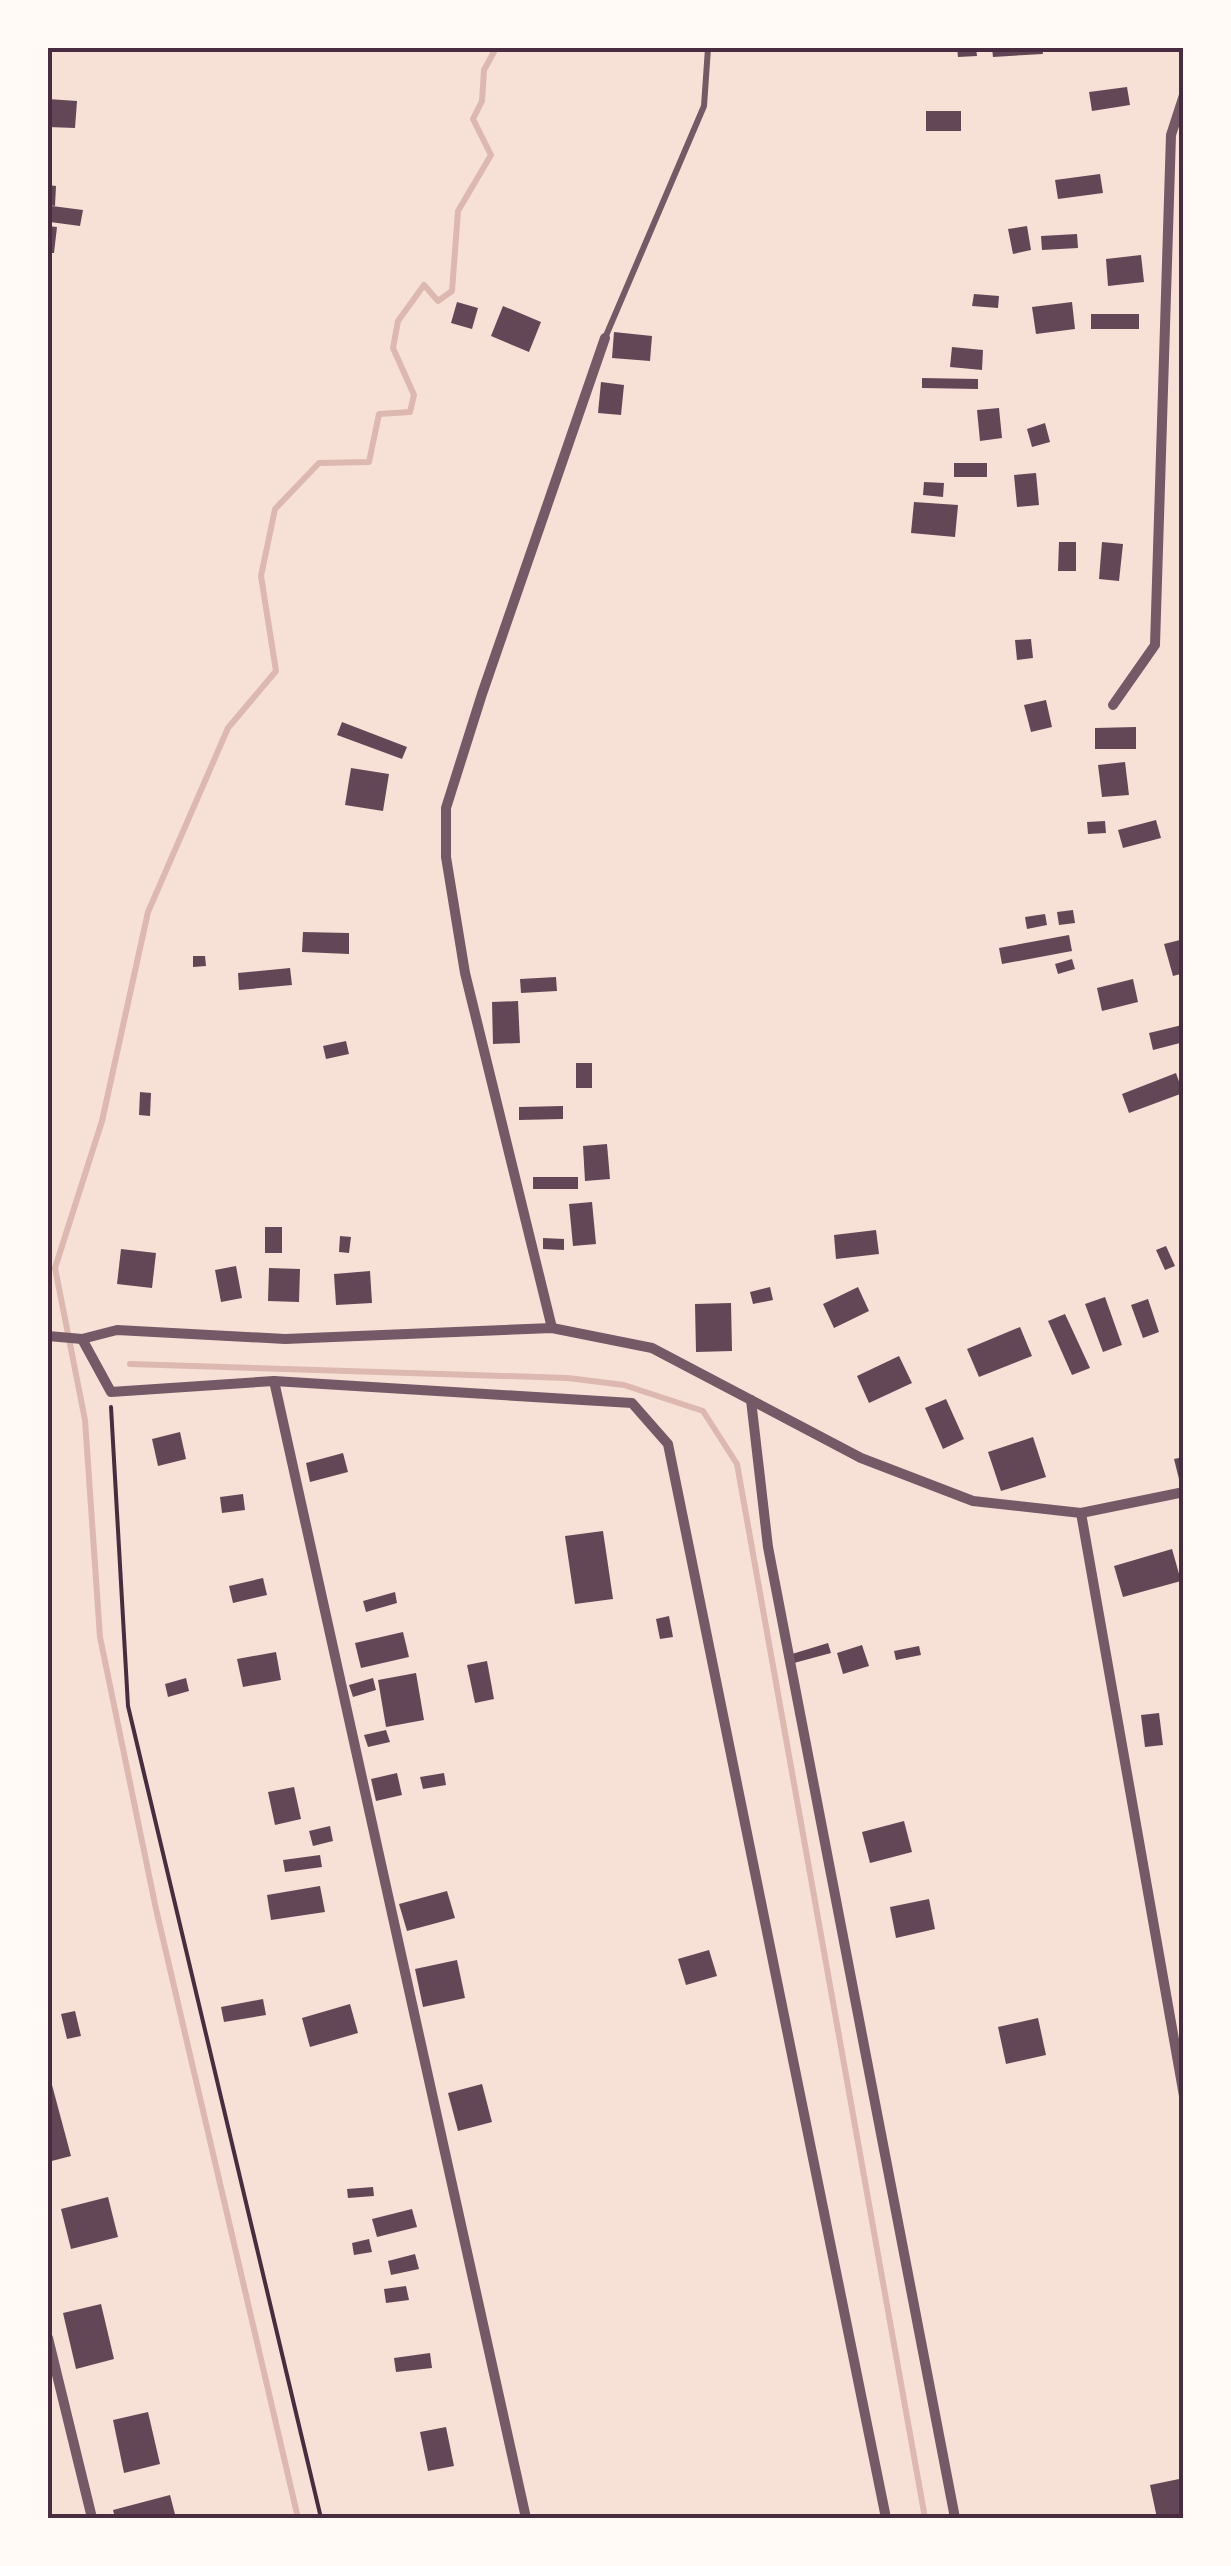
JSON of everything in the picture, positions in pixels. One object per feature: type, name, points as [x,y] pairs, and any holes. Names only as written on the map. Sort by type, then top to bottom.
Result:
[{"type":"street","points":[[1113,704],[1155,645],[1171,135],[1184,95]]},
{"type":"street","points":[[552,1328],[465,973],[446,857],[446,808],[605,338]]},
{"type":"street","points":[[51,1336],[82,1339],[117,1330],[285,1338],[552,1328],[652,1348],[861,1458],[973,1501],[1081,1513],[1184,1492]]},
{"type":"street","points":[[82,1339],[110,1392],[274,1381],[632,1404],[668,1444],[886,2518]]},
{"type":"street","points":[[274,1381],[526,2518]]},
{"type":"street","points":[[751,1400],[768,1548],[955,2518]]},
{"type":"street","points":[[1081,1513],[1184,2096]]},
{"type":"street","points":[[48,2338],[92,2518]]},
{"type":"lane","points":[[605,338],[704,106],[708,48]]},
{"type":"path","points":[[110,1392],[128,1706],[321,2518]]},
{"type":"building","points":[[957,48],[976,48],[977,56],[958,57]]},
{"type":"building","points":[[992,48],[1042,48],[1043,54],[993,57]]},
{"type":"building","points":[[1127,87],[1130,105],[1092,111],[1089,92]]},
{"type":"building","points":[[48,99],[77,101],[75,128],[48,127]]},
{"type":"building","points":[[926,111],[961,111],[961,131],[926,131]]},
{"type":"building","points":[[1100,174],[1103,193],[1058,199],[1055,180]]},
{"type":"building","points":[[48,185],[56,186],[55,206],[48,205]]},
{"type":"building","points":[[52,206],[83,210],[80,226],[50,222]]},
{"type":"building","points":[[48,226],[57,227],[54,253],[48,253]]},
{"type":"building","points":[[1027,226],[1031,250],[1013,254],[1008,229]]},
{"type":"building","points":[[1077,234],[1078,248],[1042,250],[1041,236]]},
{"type":"building","points":[[1141,255],[1144,282],[1108,286],[1106,259]]},
{"type":"building","points":[[974,294],[999,296],[998,308],[972,306]]},
{"type":"building","points":[[457,302],[478,308],[472,329],[451,323]]},
{"type":"building","points":[[1072,302],[1075,329],[1036,334],[1032,307]]},
{"type":"building","points":[[503,306],[541,322],[529,352],[491,336]]},
{"type":"building","points":[[1091,314],[1139,314],[1139,329],[1091,329]]},
{"type":"building","points":[[614,332],[652,336],[650,361],[612,358]]},
{"type":"building","points":[[952,347],[983,350],[982,370],[950,367]]},
{"type":"building","points":[[922,378],[978,379],[978,389],[922,388]]},
{"type":"building","points":[[601,382],[624,385],[621,415],[598,413]]},
{"type":"building","points":[[999,408],[1002,438],[980,441],[977,410]]},
{"type":"building","points":[[1045,423],[1050,442],[1032,447],[1027,429]]},
{"type":"building","points":[[954,463],[987,463],[987,477],[954,477]]},
{"type":"building","points":[[1036,473],[1039,505],[1017,507],[1014,475]]},
{"type":"building","points":[[924,482],[944,483],[943,497],[923,495]]},
{"type":"building","points":[[914,502],[958,505],[955,537],[911,533]]},
{"type":"building","points":[[1059,542],[1076,542],[1076,571],[1058,571]]},
{"type":"building","points":[[1102,542],[1123,544],[1119,581],[1099,579]]},
{"type":"building","points":[[1031,639],[1033,658],[1017,660],[1015,640]]},
{"type":"building","points":[[1046,700],[1052,727],[1031,732],[1024,705]]},
{"type":"building","points":[[342,722],[407,747],[402,759],[337,735]]},
{"type":"building","points":[[1136,727],[1136,749],[1095,749],[1095,728]]},
{"type":"building","points":[[1125,762],[1129,795],[1102,797],[1098,765]]},
{"type":"building","points":[[351,768],[389,774],[383,811],[345,805]]},
{"type":"building","points":[[1156,820],[1161,838],[1123,848],[1118,830]]},
{"type":"building","points":[[1105,821],[1106,833],[1088,834],[1087,822]]},
{"type":"building","points":[[1073,910],[1075,923],[1059,925],[1057,912]]},
{"type":"building","points":[[1045,914],[1047,925],[1027,929],[1025,917]]},
{"type":"building","points":[[303,932],[349,933],[349,954],[302,952]]},
{"type":"building","points":[[1069,935],[1072,951],[1002,964],[999,948]]},
{"type":"building","points":[[1184,939],[1184,973],[1173,976],[1164,944]]},
{"type":"building","points":[[193,956],[205,956],[206,966],[193,967]]},
{"type":"building","points":[[1072,959],[1075,969],[1058,974],[1055,964]]},
{"type":"building","points":[[290,968],[292,985],[239,990],[238,973]]},
{"type":"building","points":[[556,977],[557,991],[521,993],[520,979]]},
{"type":"building","points":[[1133,979],[1138,1002],[1102,1011],[1097,988]]},
{"type":"building","points":[[518,1001],[520,1043],[493,1044],[492,1002]]},
{"type":"building","points":[[1182,1025],[1184,1042],[1153,1050],[1149,1033]]},
{"type":"building","points":[[346,1041],[349,1054],[326,1059],[323,1046]]},
{"type":"building","points":[[576,1063],[592,1063],[592,1088],[576,1088]]},
{"type":"building","points":[[1176,1073],[1183,1093],[1129,1113],[1122,1094]]},
{"type":"building","points":[[140,1092],[151,1093],[150,1116],[139,1115]]},
{"type":"building","points":[[563,1106],[563,1119],[519,1120],[519,1107]]},
{"type":"building","points":[[607,1144],[610,1179],[585,1181],[583,1146]]},
{"type":"building","points":[[533,1177],[578,1177],[578,1189],[533,1189]]},
{"type":"building","points":[[592,1202],[596,1244],[573,1246],[569,1204]]},
{"type":"building","points":[[265,1227],[282,1227],[282,1253],[265,1253]]},
{"type":"building","points":[[876,1230],[879,1254],[836,1259],[834,1235]]},
{"type":"building","points":[[340,1236],[351,1237],[349,1253],[339,1252]]},
{"type":"building","points":[[543,1238],[564,1239],[564,1250],[543,1249]]},
{"type":"building","points":[[1166,1246],[1175,1266],[1165,1270],[1156,1250]]},
{"type":"building","points":[[121,1249],[156,1253],[152,1288],[117,1284]]},
{"type":"building","points":[[236,1266],[242,1298],[221,1302],[215,1270]]},
{"type":"building","points":[[269,1268],[300,1269],[299,1302],[268,1301]]},
{"type":"building","points":[[370,1271],[372,1303],[336,1305],[334,1274]]},
{"type":"building","points":[[770,1287],[773,1300],[753,1304],[750,1292]]},
{"type":"building","points":[[858,1287],[869,1311],[834,1328],[823,1304]]},
{"type":"building","points":[[1105,1297],[1122,1345],[1103,1352],[1085,1304]]},
{"type":"building","points":[[1148,1299],[1159,1332],[1143,1338],[1131,1305]]},
{"type":"building","points":[[731,1303],[732,1351],[696,1352],[695,1304]]},
{"type":"building","points":[[1065,1314],[1090,1368],[1072,1375],[1048,1321]]},
{"type":"building","points":[[1020,1327],[1032,1356],[979,1377],[967,1349]]},
{"type":"building","points":[[899,1356],[912,1383],[869,1403],[857,1376]]},
{"type":"building","points":[[946,1399],[964,1439],[943,1449],[925,1408]]},
{"type":"building","points":[[180,1432],[186,1459],[158,1466],[152,1439]]},
{"type":"building","points":[[1033,1437],[1046,1477],[1001,1491],[988,1452]]},
{"type":"building","points":[[343,1453],[348,1472],[310,1482],[306,1463]]},
{"type":"building","points":[[1184,1457],[1184,1478],[1179,1479],[1174,1459]]},
{"type":"building","points":[[243,1494],[245,1510],[222,1513],[220,1497]]},
{"type":"building","points":[[603,1531],[613,1599],[575,1604],[565,1536]]},
{"type":"building","points":[[1172,1549],[1181,1581],[1123,1597],[1114,1566]]},
{"type":"building","points":[[263,1578],[267,1595],[233,1603],[229,1586]]},
{"type":"building","points":[[395,1592],[397,1603],[366,1612],[363,1601]]},
{"type":"building","points":[[669,1616],[673,1637],[660,1639],[656,1619]]},
{"type":"building","points":[[403,1632],[409,1657],[361,1668],[355,1643]]},
{"type":"building","points":[[828,1643],[831,1653],[794,1663],[792,1654]]},
{"type":"building","points":[[862,1645],[869,1666],[843,1674],[837,1653]]},
{"type":"building","points":[[919,1646],[921,1655],[896,1660],[894,1651]]},
{"type":"building","points":[[276,1652],[281,1680],[243,1687],[237,1659]]},
{"type":"building","points":[[487,1661],[494,1699],[475,1703],[467,1665]]},
{"type":"building","points":[[416,1673],[424,1720],[386,1727],[378,1680]]},
{"type":"building","points":[[186,1678],[189,1691],[168,1697],[165,1684]]},
{"type":"building","points":[[373,1678],[376,1690],[353,1697],[349,1685]]},
{"type":"building","points":[[1159,1713],[1163,1745],[1145,1747],[1141,1715]]},
{"type":"building","points":[[386,1730],[390,1742],[368,1747],[364,1735]]},
{"type":"building","points":[[397,1773],[402,1795],[376,1801],[371,1779]]},
{"type":"building","points":[[444,1773],[446,1785],[423,1789],[420,1777]]},
{"type":"building","points":[[294,1787],[301,1819],[275,1825],[268,1792]]},
{"type":"building","points":[[904,1821],[912,1852],[870,1863],[862,1832]]},
{"type":"building","points":[[330,1826],[333,1841],[313,1846],[309,1831]]},
{"type":"building","points":[[320,1855],[322,1867],[285,1872],[283,1860]]},
{"type":"building","points":[[320,1886],[325,1912],[271,1920],[267,1895]]},
{"type":"building","points":[[447,1891],[455,1918],[407,1931],[399,1904]]},
{"type":"building","points":[[929,1899],[935,1929],[896,1938],[890,1907]]},
{"type":"building","points":[[709,1950],[717,1976],[686,1985],[678,1959]]},
{"type":"building","points":[[457,1960],[465,1998],[423,2007],[415,1969]]},
{"type":"building","points":[[263,1999],[266,2015],[224,2022],[221,2007]]},
{"type":"building","points":[[350,2004],[358,2033],[310,2047],[302,2018]]},
{"type":"building","points":[[75,2011],[81,2036],[67,2039],[61,2014]]},
{"type":"building","points":[[1038,2018],[1046,2055],[1006,2064],[998,2027]]},
{"type":"building","points":[[48,2070],[71,2156],[48,2162]]},
{"type":"building","points":[[482,2084],[492,2122],[458,2131],[448,2093]]},
{"type":"building","points":[[373,2187],[374,2196],[348,2198],[347,2189]]},
{"type":"building","points":[[108,2197],[118,2237],[71,2249],[61,2209]]},
{"type":"building","points":[[412,2209],[417,2227],[377,2237],[372,2219]]},
{"type":"building","points":[[369,2239],[372,2252],[354,2255],[352,2243]]},
{"type":"building","points":[[415,2254],[419,2269],[391,2275],[388,2261]]},
{"type":"building","points":[[406,2286],[409,2300],[386,2303],[384,2289]]},
{"type":"building","points":[[101,2304],[114,2359],[76,2369],[63,2313]]},
{"type":"building","points":[[430,2353],[432,2368],[396,2372],[394,2358]]},
{"type":"building","points":[[148,2412],[160,2464],[124,2473],[113,2420]]},
{"type":"building","points":[[446,2427],[454,2466],[428,2471],[420,2432]]},
{"type":"building","points":[[1184,2478],[1184,2518],[1157,2518],[1150,2485]]},
{"type":"building","points":[[170,2495],[176,2518],[115,2518],[113,2510]]},
{"type":"waterway","points":[[298,2518],[156,1909],[100,1637],[85,1420],[55,1268],[102,1121],[148,912],[228,728],[276,671],[261,576],[275,509],[319,463],[369,462],[379,414],[410,412],[414,395],[393,348],[398,321],[424,285],[438,301],[452,291],[458,211],[491,155],[473,119],[482,101],[484,70],[496,48]]},
{"type":"waterway","points":[[130,1364],[568,1378],[624,1385],[703,1411],[737,1464],[925,2518]]}]
